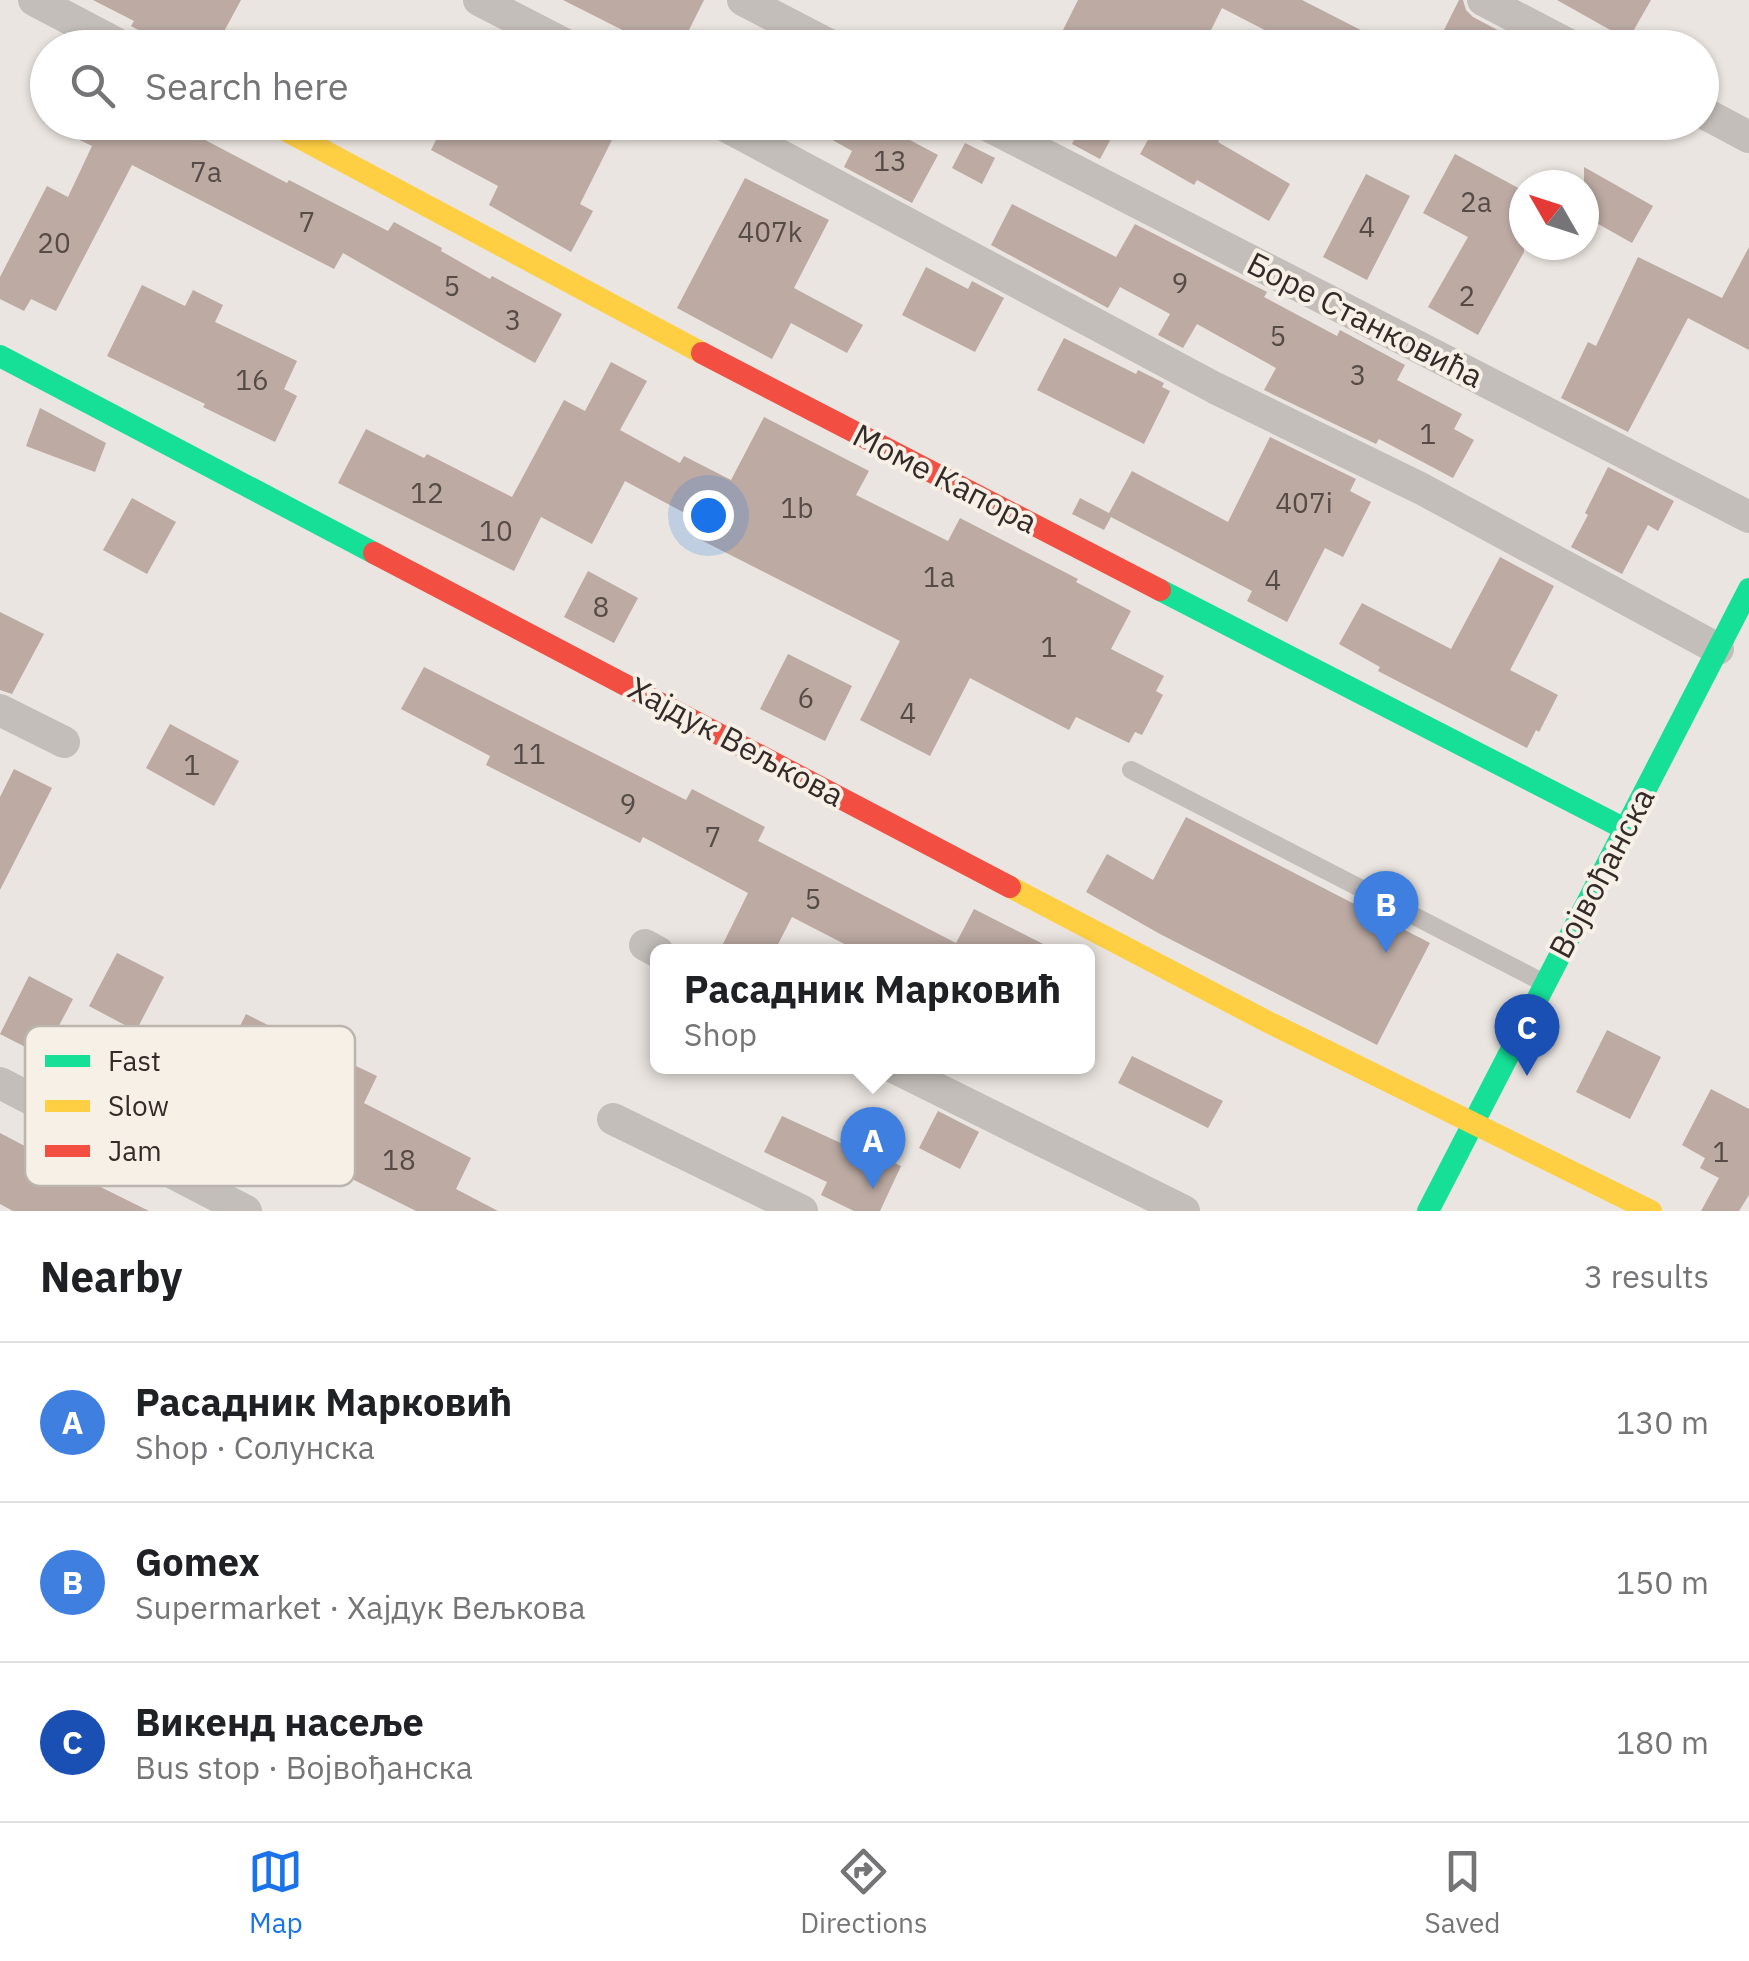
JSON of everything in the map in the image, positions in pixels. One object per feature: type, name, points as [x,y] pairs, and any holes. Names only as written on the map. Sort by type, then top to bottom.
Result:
[{"type":"street","points":[[34,0],[91,30]]},
{"type":"street","points":[[479,0],[537,30]]},
{"type":"street","points":[[744,0],[801,30]]},
{"type":"street","points":[[1483,0],[1541,30]]},
{"type":"street","points":[[1719,121],[1749,137]]},
{"type":"street","name":"Моме Капора","points":[[304,140],[806,408],[1625,829]]},
{"type":"street","points":[[752,140],[1215,388],[1422,489],[1718,649]]},
{"type":"street","name":"Боре Станковића","points":[[1016,140],[1749,517]]},
{"type":"street","name":"Хајдук Вељкова","points":[[0,356],[1268,1022],[1651,1211]]},
{"type":"street","name":"Војвођанска","points":[[1428,1211],[1749,589]]},
{"type":"street","points":[[0,710],[64,742]]},
{"type":"street","points":[[907,1074],[1184,1211]]},
{"type":"street","points":[[0,1084],[25,1097]]},
{"type":"street","points":[[613,1119],[802,1211]]},
{"type":"street","points":[[198,1186],[246,1211]]},
{"type":"lane","points":[[1131,770],[1544,983]]},
{"type":"building","points":[[93,0],[241,0],[225,30],[138,30],[131,26],[134,21]]},
{"type":"building","points":[[563,0],[704,0],[689,30],[622,30]]},
{"type":"building","points":[[1078,0],[1302,0],[1361,30],[1265,30],[1222,8],[1211,30],[1063,30]]},
{"type":"building","points":[[1459,0],[1463,0],[1473,17],[1498,30],[1444,30]]},
{"type":"building","points":[[1557,0],[1651,0],[1634,30],[1610,30]]},
{"type":"building","points":[[80,140],[205,140],[388,231],[394,222],[490,279],[492,276],[562,314],[535,363],[343,253],[334,269],[132,165],[56,311],[31,299],[24,311],[0,299],[0,277],[47,186],[68,197],[92,146]]},
{"type":"building","points":[[436,140],[612,140],[580,204],[593,211],[571,252],[489,205],[498,186],[431,150]]},
{"type":"building","points":[[833,140],[910,140],[938,155],[912,203],[844,167],[852,151]]},
{"type":"building","points":[[1074,140],[1110,140],[1100,159],[1072,144]]},
{"type":"building","points":[[1148,140],[1219,140],[1290,184],[1269,221],[1197,180],[1194,185],[1140,154]]},
{"type":"building","points":[[965,143],[995,158],[982,184],[952,168]]},
{"type":"building","points":[[1455,154],[1509,183],[1509,260],[1520,260],[1478,335],[1428,307],[1468,237],[1423,213]]},
{"type":"building","points":[[1366,174],[1410,196],[1367,280],[1323,257]]},
{"type":"building","points":[[1599,175],[1653,206],[1632,243],[1599,224]]},
{"type":"building","points":[[745,178],[829,220],[794,288],[863,325],[847,353],[791,323],[772,359],[677,308]]},
{"type":"building","points":[[1012,204],[1116,257],[1135,224],[1267,292],[1264,297],[1337,336],[1340,330],[1405,365],[1397,380],[1462,414],[1454,429],[1474,440],[1453,478],[1379,439],[1376,444],[1264,390],[1276,368],[1197,324],[1183,348],[1158,335],[1170,314],[1120,287],[1108,308],[991,245]]},
{"type":"building","points":[[1749,247],[1749,350],[1688,318],[1628,432],[1561,398],[1588,342],[1596,346],[1638,257],[1722,298]]},
{"type":"building","points":[[926,267],[968,289],[972,281],[1004,298],[975,352],[902,315]]},
{"type":"building","points":[[142,285],[185,306],[193,290],[223,305],[215,322],[297,361],[284,389],[297,396],[275,442],[107,356]]},
{"type":"building","points":[[1064,338],[1136,374],[1138,370],[1164,383],[1162,387],[1170,391],[1144,444],[1037,390]]},
{"type":"building","points":[[611,362],[647,381],[620,430],[680,463],[684,456],[731,480],[764,417],[869,471],[856,495],[948,541],[960,518],[1131,611],[1111,649],[1164,676],[1156,691],[1163,695],[1142,735],[1135,732],[1129,743],[1076,717],[1069,730],[970,678],[930,756],[860,720],[900,641],[699,539],[707,525],[625,481],[592,544],[541,517],[514,571],[338,483],[366,429],[424,458],[427,454],[512,497],[564,400],[585,411]]},
{"type":"building","points":[[40,408],[106,443],[95,472],[26,446]]},
{"type":"building","points":[[1270,437],[1356,479],[1350,491],[1371,502],[1343,557],[1325,548],[1287,622],[1247,601],[1252,591],[1111,517],[1104,530],[1072,514],[1080,498],[1109,513],[1132,471],[1228,522]]},
{"type":"building","points":[[1608,467],[1674,501],[1658,531],[1648,525],[1622,574],[1571,547]]},
{"type":"building","points":[[132,498],[176,522],[147,574],[103,550]]},
{"type":"building","points":[[1500,557],[1554,586],[1510,670],[1558,695],[1527,748],[1378,671],[1380,667],[1339,644],[1362,603],[1451,649]]},
{"type":"building","points":[[588,571],[638,598],[614,643],[564,617]]},
{"type":"building","points":[[0,612],[44,634],[12,694],[0,690]]},
{"type":"building","points":[[788,654],[852,686],[825,741],[760,709]]},
{"type":"building","points":[[424,667],[686,800],[692,789],[765,827],[758,841],[956,943],[974,909],[1043,944],[844,944],[792,917],[778,944],[723,944],[748,893],[643,837],[640,843],[486,765],[490,756],[401,709]]},
{"type":"building","points":[[170,724],[239,761],[214,806],[146,768]]},
{"type":"building","points":[[14,769],[52,788],[0,890],[0,797]]},
{"type":"building","points":[[1186,817],[1430,943],[1377,1045],[1086,892],[1107,854],[1153,880]]},
{"type":"building","points":[[117,953],[164,977],[139,1026],[127,1026],[89,1006]]},
{"type":"building","points":[[29,976],[73,999],[59,1026],[25,1026],[25,1047],[0,1034]]},
{"type":"building","points":[[246,1014],[270,1026],[240,1026]]},
{"type":"building","points":[[1607,1030],[1661,1057],[1630,1119],[1576,1092]]},
{"type":"building","points":[[1132,1056],[1223,1101],[1208,1128],[1118,1083]]},
{"type":"building","points":[[355,1066],[377,1076],[364,1103],[471,1158],[456,1189],[498,1211],[416,1211],[355,1180]]},
{"type":"building","points":[[1711,1089],[1749,1109],[1749,1195],[1739,1211],[1701,1211],[1719,1178],[1700,1168],[1705,1158],[1682,1145]]},
{"type":"building","points":[[938,1111],[979,1132],[960,1169],[919,1148]]},
{"type":"building","points":[[782,1116],[845,1145],[847,1140],[901,1166],[880,1211],[854,1211],[821,1195],[827,1182],[764,1152]]},
{"type":"building","points":[[0,1133],[25,1146],[25,1186],[99,1186],[149,1211],[13,1211],[0,1204]]},
{"type":"traffic: fast","points":[[0,356],[374,553]]},
{"type":"traffic: fast","points":[[1428,1211],[1749,589]]},
{"type":"traffic: fast","points":[[1160,590],[1625,829]]},
{"type":"traffic: slow","points":[[304,140],[702,353]]},
{"type":"traffic: slow","points":[[1010,887],[1268,1022],[1651,1211]]},
{"type":"traffic: jam","points":[[702,353],[1160,590]]},
{"type":"traffic: jam","points":[[374,553],[1010,887]]},
{"type":"place","name":"Gomex","points":[[1386,953]]},
{"type":"place","name":"Викенд насеље","points":[[1527,1076]]},
{"type":"place","name":"Расадник Марковић","points":[[873,1189]]}]
